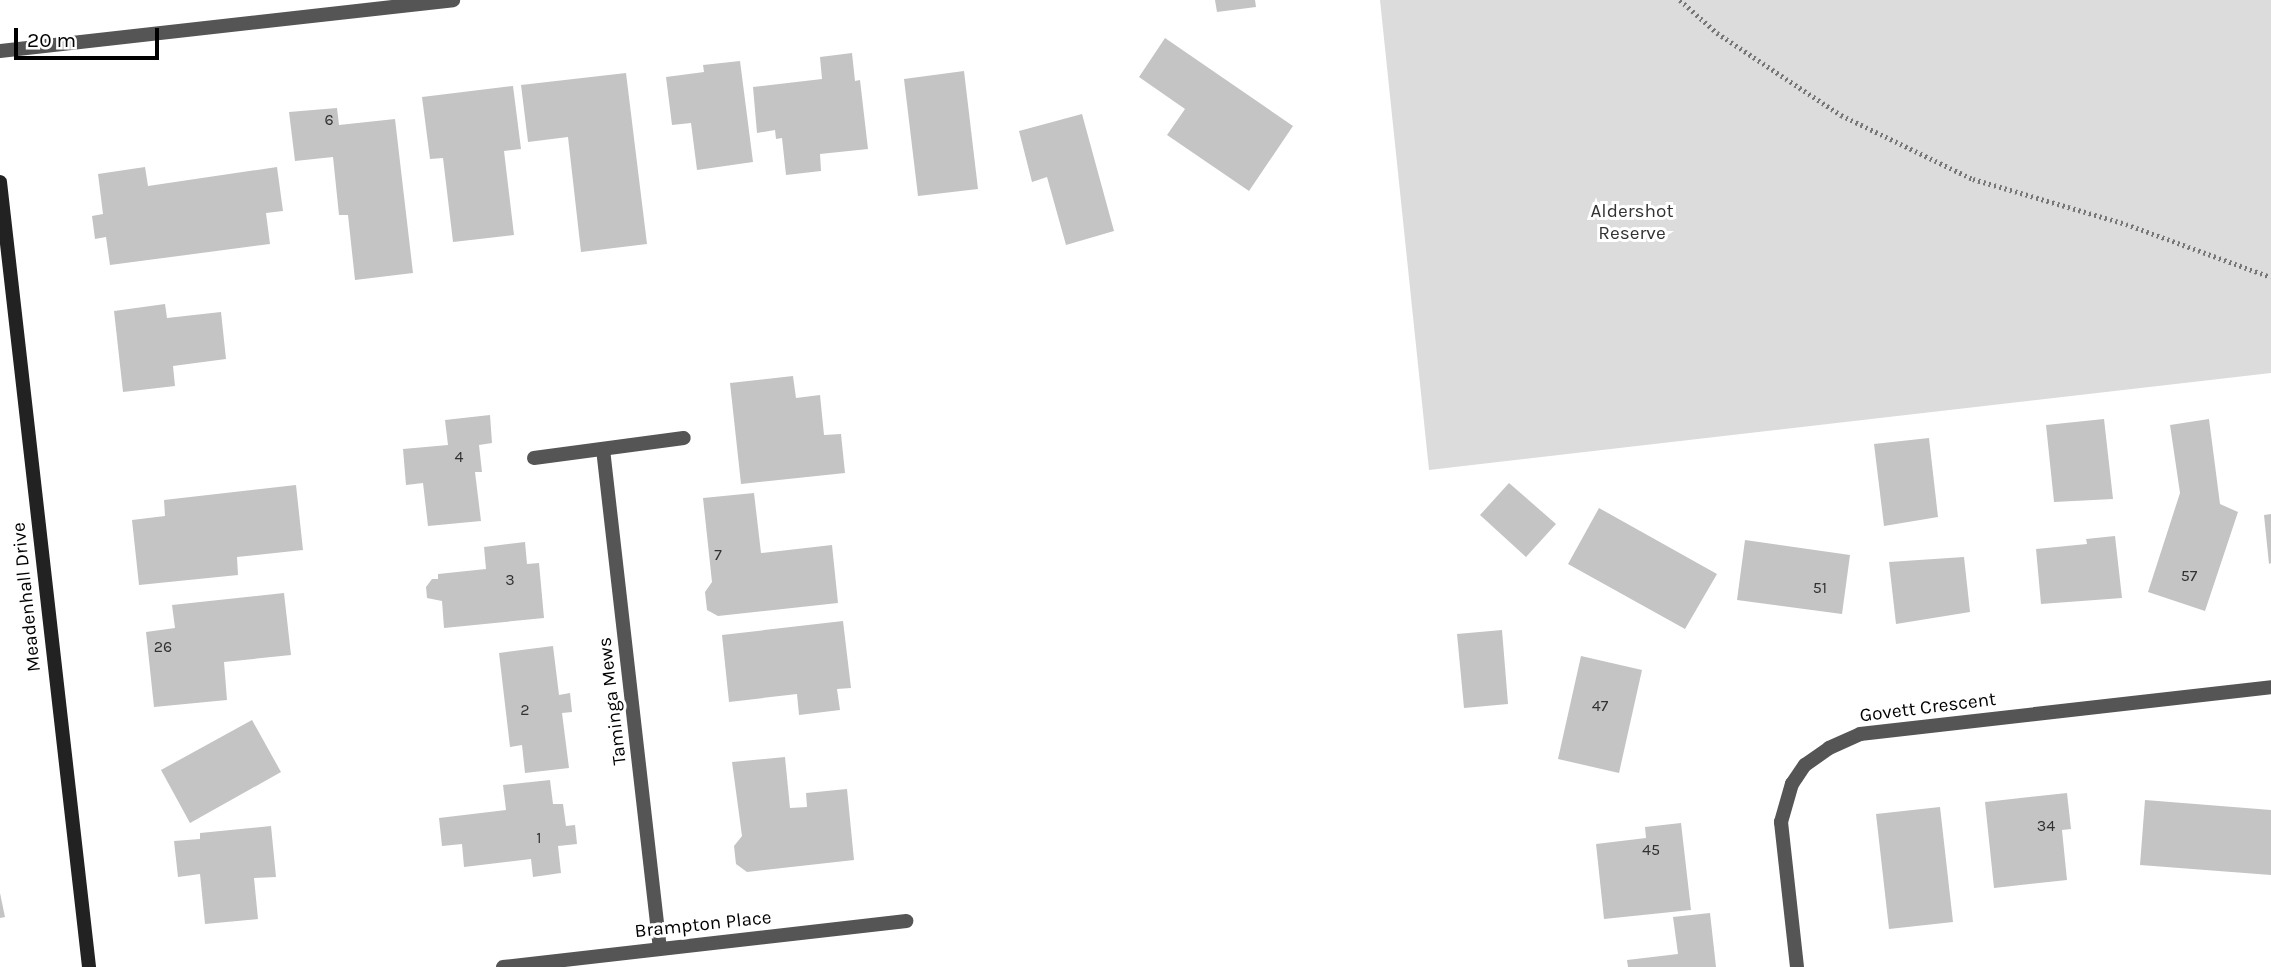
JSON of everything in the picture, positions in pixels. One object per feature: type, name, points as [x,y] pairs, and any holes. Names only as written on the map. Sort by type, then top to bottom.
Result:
[{"type":"street","points":[[0,51],[453,0]]},
{"type":"street","name":"Meadenhall Drive","points":[[0,182],[89,967]]},
{"type":"street","points":[[534,458],[684,438]]},
{"type":"street","name":"Taminga Mews","points":[[603,449],[660,949]]},
{"type":"street","name":"Govett Crescent","points":[[1797,967],[1781,822],[1791,784],[1805,765],[1829,748],[1860,734],[2271,687]]},
{"type":"street","name":"Brampton Place","points":[[503,967],[906,922]]},
{"type":"path","points":[[1680,0],[1717,33],[1841,115],[1973,179],[2126,224],[2271,277]]},
{"type":"green space","name":"Aldershot Reserve","points":[[1380,0],[2271,0],[2271,373],[1429,470]]},
{"type":"building","points":[[1215,0],[1255,0],[1256,7],[1217,12]]},
{"type":"building","points":[[1165,38],[1293,126],[1249,191],[1167,135],[1185,109],[1139,77]]},
{"type":"building","points":[[852,53],[855,81],[860,80],[868,149],[820,154],[821,171],[786,175],[782,138],[776,139],[775,130],[757,133],[753,87],[822,79],[820,57]]},
{"type":"building","points":[[740,61],[753,162],[697,170],[691,123],[672,125],[666,77],[704,72],[703,65]]},
{"type":"building","points":[[964,71],[978,189],[918,196],[904,79]]},
{"type":"building","points":[[626,73],[647,244],[581,252],[568,137],[528,142],[521,85]]},
{"type":"building","points":[[513,86],[521,149],[504,151],[514,235],[453,242],[443,158],[430,159],[422,97]]},
{"type":"building","points":[[337,108],[339,125],[395,119],[413,273],[355,280],[348,215],[339,215],[333,157],[295,161],[289,112]]},
{"type":"building","points":[[1082,114],[1114,231],[1066,245],[1047,177],[1032,182],[1019,131]]},
{"type":"building","points":[[145,167],[148,186],[277,167],[283,211],[266,213],[270,244],[110,265],[106,237],[95,239],[92,216],[103,214],[98,174]]},
{"type":"building","points":[[165,304],[167,318],[221,312],[226,359],[173,366],[175,386],[123,392],[114,311]]},
{"type":"building","points":[[793,376],[796,398],[820,395],[824,435],[841,434],[845,473],[741,484],[730,383]]},
{"type":"building","points":[[490,415],[492,443],[479,445],[482,472],[475,472],[481,521],[428,526],[423,483],[406,485],[403,449],[448,445],[445,420]]},
{"type":"building","points":[[2104,419],[2113,499],[2054,502],[2046,425]]},
{"type":"building","points":[[2209,419],[2220,504],[2238,512],[2205,611],[2148,592],[2180,493],[2170,425]]},
{"type":"building","points":[[1929,438],[1938,517],[1884,526],[1874,444]]},
{"type":"building","points":[[1509,483],[1556,524],[1526,557],[1480,515]]},
{"type":"building","points":[[296,485],[303,550],[237,557],[238,575],[139,585],[132,520],[165,516],[164,500]]},
{"type":"building","points":[[754,493],[761,553],[832,545],[838,603],[718,616],[707,610],[705,592],[712,582],[703,498]]},
{"type":"building","points":[[1599,508],[1717,574],[1685,629],[1568,564]]},
{"type":"building","points":[[2271,514],[2271,563],[2269,564],[2264,515]]},
{"type":"building","points":[[2115,536],[2122,598],[2041,604],[2036,549],[2087,544],[2086,539]]},
{"type":"building","points":[[1745,540],[1850,555],[1842,614],[1737,600]]},
{"type":"building","points":[[525,542],[527,564],[539,563],[544,618],[444,628],[442,601],[427,598],[426,587],[432,579],[438,579],[438,574],[486,569],[484,547]]},
{"type":"building","points":[[1964,557],[1970,612],[1896,624],[1889,562]]},
{"type":"building","points":[[284,593],[291,655],[224,662],[227,700],[154,707],[146,632],[175,628],[172,605]]},
{"type":"building","points":[[843,621],[851,688],[837,689],[840,710],[799,715],[797,694],[729,702],[722,635]]},
{"type":"building","points":[[1502,630],[1508,704],[1464,708],[1457,634]]},
{"type":"building","points":[[553,646],[559,695],[570,693],[572,712],[562,713],[569,768],[525,773],[522,745],[510,747],[499,653]]},
{"type":"building","points":[[1581,656],[1642,670],[1619,773],[1558,759]]},
{"type":"building","points":[[252,720],[281,772],[190,823],[161,770]]},
{"type":"building","points":[[785,757],[790,808],[807,807],[806,793],[847,789],[854,860],[747,872],[736,864],[734,846],[742,836],[732,762]]},
{"type":"building","points":[[550,780],[553,804],[563,804],[566,826],[575,825],[577,844],[558,846],[561,873],[533,877],[531,859],[464,867],[462,844],[442,846],[439,818],[506,810],[503,785]]},
{"type":"building","points":[[2067,793],[2071,829],[2062,830],[2067,880],[1994,888],[1985,802]]},
{"type":"building","points":[[2145,800],[2271,810],[2271,875],[2140,865]]},
{"type":"building","points":[[1940,807],[1953,922],[1889,929],[1876,814]]},
{"type":"building","points":[[1681,823],[1691,910],[1604,919],[1596,844],[1646,838],[1645,827]]},
{"type":"building","points":[[271,826],[276,877],[254,878],[258,919],[205,924],[200,874],[178,877],[174,841],[200,839],[200,833]]},
{"type":"building","points":[[0,893],[5,917],[0,918]]},
{"type":"building","points":[[1710,913],[1716,967],[1628,967],[1627,960],[1678,954],[1673,917]]}]
